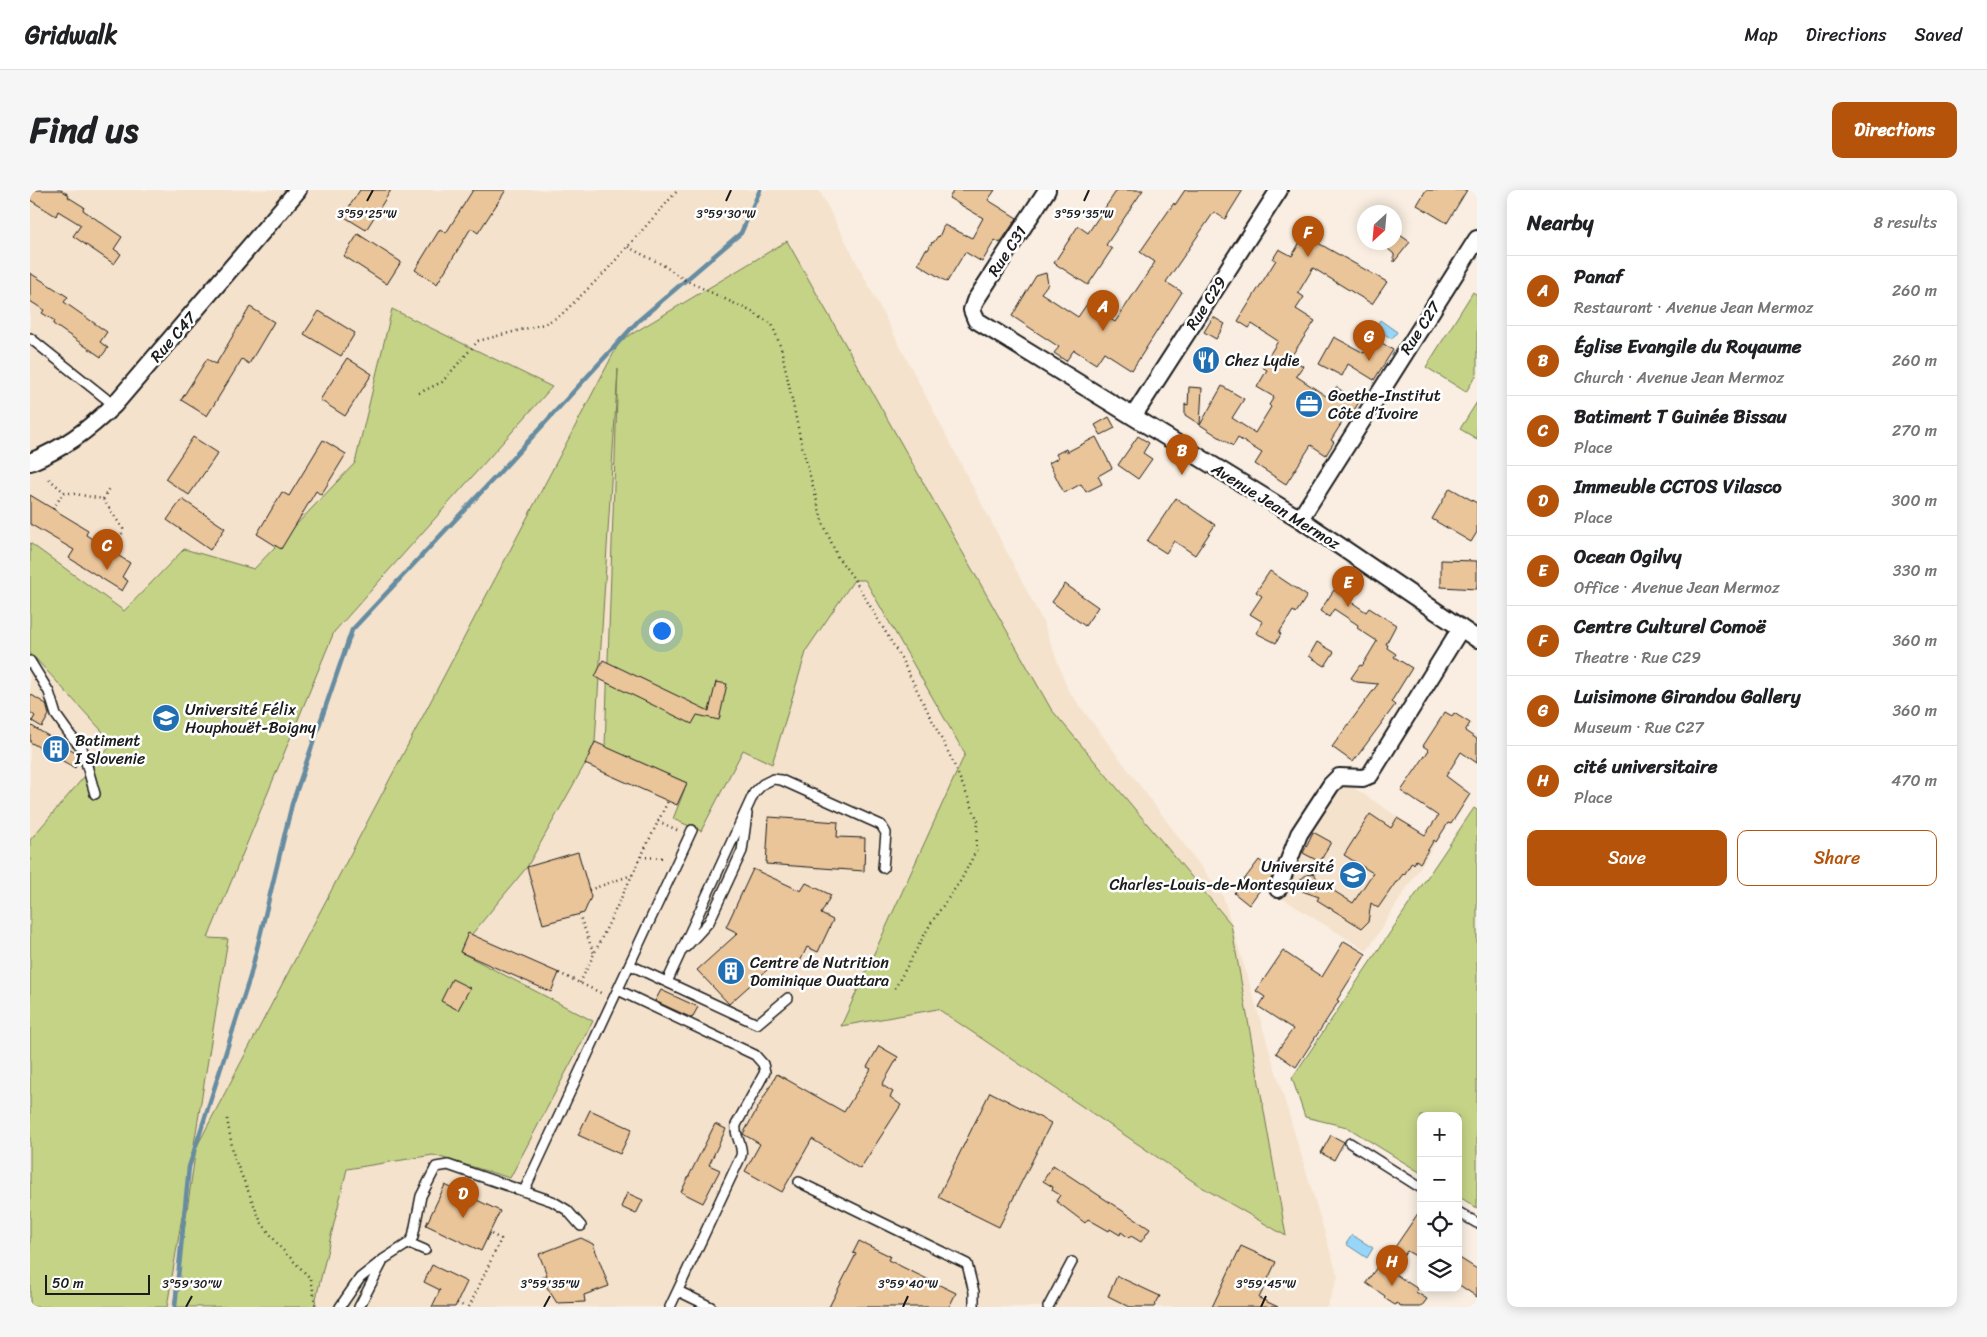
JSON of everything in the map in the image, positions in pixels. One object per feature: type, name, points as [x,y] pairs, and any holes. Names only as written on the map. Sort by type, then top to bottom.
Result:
[{"type":"street","name":"Rue C47","points":[[30,462],[66,446],[89,429],[114,406],[298,190]]},
{"type":"street","name":"Rue C31","points":[[972,313],[975,301],[1047,190]]},
{"type":"street","name":"Rue C29","points":[[1134,415],[1279,190]]},
{"type":"street","name":"Rue C27","points":[[1300,519],[1477,239]]},
{"type":"street","name":"Avenue Jean Mermoz","points":[[972,313],[976,320],[1134,415],[1300,519],[1477,639]]},
{"type":"street","points":[[1278,889],[1299,834],[1330,785],[1339,777],[1363,778],[1370,775],[1461,628]]},
{"type":"lane","points":[[30,338],[114,406]]},
{"type":"lane","points":[[30,661],[49,692],[56,715],[82,748],[95,794]]},
{"type":"lane","points":[[667,982],[754,793],[763,784],[773,779],[781,780],[881,825],[886,833],[883,868]]},
{"type":"lane","points":[[680,952],[705,928],[713,913],[742,851],[748,807]]},
{"type":"lane","points":[[524,1191],[690,833]]},
{"type":"lane","points":[[630,965],[757,1024],[788,998]]},
{"type":"lane","points":[[618,990],[755,1055],[763,1064],[765,1072],[736,1125],[735,1132],[743,1149],[741,1156],[670,1307]]},
{"type":"lane","points":[[1350,1143],[1417,1185]]},
{"type":"lane","points":[[340,1307],[360,1278],[384,1259],[409,1243],[421,1196],[436,1167],[448,1164],[552,1201],[567,1210],[581,1226]]},
{"type":"lane","points":[[799,1182],[967,1264],[974,1292],[974,1307]]},
{"type":"lane","points":[[1462,1215],[1477,1224]]},
{"type":"lane","points":[[409,1243],[425,1250]]},
{"type":"lane","points":[[359,1307],[384,1259]]},
{"type":"lane","points":[[1048,1307],[1072,1262]]},
{"type":"lane","points":[[678,1291],[711,1307]]},
{"type":"path","points":[[419,393],[442,382],[478,341],[544,324],[560,316],[628,247],[678,190]]},
{"type":"path","points":[[628,247],[685,280],[748,310],[772,324],[781,348],[802,446],[822,520],[837,556],[854,579],[901,658],[952,760],[978,821],[976,851],[961,880],[931,923],[894,990]]},
{"type":"path","points":[[49,479],[64,492],[103,499],[123,529],[121,538],[113,552]]},
{"type":"path","points":[[103,499],[109,488]]},
{"type":"path","points":[[53,509],[64,492]]},
{"type":"path","points":[[580,983],[668,801]]},
{"type":"path","points":[[658,822],[690,833]]},
{"type":"path","points":[[640,857],[678,858]]},
{"type":"path","points":[[589,890],[632,875]]},
{"type":"path","points":[[579,914],[594,954]]},
{"type":"path","points":[[559,973],[613,999]]},
{"type":"path","points":[[226,1119],[234,1157],[261,1222],[280,1247],[311,1280],[316,1307]]},
{"type":"path","points":[[457,1303],[468,1307],[501,1239],[489,1233]]},
{"type":"shaded area","points":[[30,190],[819,190],[1043,622],[1068,690],[1223,896],[1338,1277],[1327,1307],[30,1307]]},
{"type":"shaded area","name":"Université Charles-Louis-de-Montesquieux","points":[[1345,782],[1436,842],[1367,951],[1280,897],[1328,802]]},
{"type":"green space","points":[[787,241],[1051,709],[1231,924],[1286,1236],[1200,1186],[938,1009],[841,1026],[965,754],[865,580],[854,580],[807,649],[772,764],[743,750],[701,831],[673,819],[687,783],[605,747],[618,369],[595,742],[585,764],[527,867],[463,945],[460,952],[593,1021],[510,1178],[433,1155],[347,1169],[314,1307],[173,1307],[196,1148],[620,341]]},
{"type":"green space","points":[[1473,292],[1477,295],[1477,374],[1466,392],[1426,367]]},
{"type":"green space","points":[[392,309],[552,387],[334,632],[208,938],[228,939],[167,1307],[30,1307],[30,840],[113,743],[36,659],[30,657],[30,543],[124,611],[184,549],[254,569],[355,463]]},
{"type":"green space","points":[[1477,402],[1477,439],[1460,429]]},
{"type":"green space","points":[[1474,808],[1477,810],[1477,1208],[1462,1199],[1462,1112],[1417,1112],[1417,1171],[1347,1127],[1305,1117],[1292,1078]]},
{"type":"water","points":[[1380,320],[1397,332],[1392,339],[1375,328]]},
{"type":"water","points":[[1352,1235],[1373,1248],[1367,1258],[1346,1244]]},
{"type":"building","points":[[30,190],[61,190],[84,207],[83,210],[122,237],[114,249],[121,254],[114,264],[73,236],[81,225],[58,211],[56,216],[30,200]]},
{"type":"building","points":[[360,190],[391,190],[366,230],[343,216]]},
{"type":"building","points":[[473,190],[506,190],[478,233],[471,228],[437,284],[415,270],[440,229],[446,233]]},
{"type":"building","points":[[954,190],[995,190],[988,200],[1017,218],[1000,243],[995,240],[982,262],[965,252],[947,282],[918,264],[926,249],[928,250],[932,242],[939,237],[944,225],[972,238],[983,218],[949,198]]},
{"type":"building","points":[[1117,190],[1143,190],[1106,245],[1112,249],[1088,285],[1054,263],[1078,226],[1088,233]]},
{"type":"building","points":[[1185,190],[1243,190],[1225,219],[1214,212],[1166,282],[1182,292],[1132,370],[1104,352],[1096,364],[1074,350],[1066,361],[1054,353],[1059,347],[1012,316],[1036,276],[1046,273],[1048,284],[1041,293],[1078,317],[1087,304],[1115,322],[1155,262],[1140,252]]},
{"type":"building","points":[[1426,190],[1467,190],[1447,223],[1417,205]]},
{"type":"building","points":[[358,234],[401,262],[387,284],[344,256]]},
{"type":"building","points":[[1304,235],[1387,282],[1372,304],[1313,268],[1298,293],[1304,297],[1296,309],[1315,321],[1290,358],[1303,366],[1296,376],[1329,398],[1336,387],[1359,402],[1351,415],[1348,413],[1331,440],[1334,442],[1326,455],[1311,445],[1286,484],[1255,464],[1262,453],[1238,438],[1233,446],[1200,425],[1222,386],[1244,399],[1232,418],[1255,433],[1271,407],[1269,405],[1274,397],[1257,387],[1267,370],[1262,367],[1278,341],[1252,324],[1249,328],[1238,321],[1276,260],[1273,259],[1279,249],[1292,256]]},
{"type":"building","points":[[1402,236],[1410,242],[1394,262],[1394,254],[1389,250],[1402,250]]},
{"type":"building","points":[[30,273],[68,297],[64,302],[107,332],[100,342],[108,348],[101,357],[53,324],[55,321],[42,313],[44,310],[30,301]]},
{"type":"building","points":[[250,307],[274,322],[249,364],[242,359],[207,416],[181,400],[207,359],[216,364]]},
{"type":"building","points":[[319,311],[355,333],[341,356],[304,334]]},
{"type":"building","points":[[1213,317],[1225,324],[1216,339],[1204,332]]},
{"type":"building","points":[[1334,337],[1364,353],[1374,338],[1393,350],[1374,380],[1348,364],[1342,376],[1319,364]]},
{"type":"building","points":[[347,358],[372,374],[345,416],[320,400]]},
{"type":"building","points":[[1189,387],[1202,388],[1200,425],[1185,415],[1185,404],[1188,405]]},
{"type":"building","points":[[1109,417],[1115,428],[1101,435],[1095,425]]},
{"type":"building","points":[[1138,436],[1149,443],[1143,453],[1152,459],[1138,479],[1118,465]]},
{"type":"building","points":[[193,437],[218,453],[189,495],[165,479]]},
{"type":"building","points":[[1096,437],[1112,468],[1098,476],[1102,484],[1086,492],[1081,484],[1064,493],[1049,463],[1058,458],[1056,454],[1066,449],[1067,452]]},
{"type":"building","points":[[323,440],[346,454],[321,495],[316,491],[281,549],[257,534],[282,492],[289,496]]},
{"type":"building","points":[[1450,488],[1477,503],[1477,532],[1471,542],[1432,519]]},
{"type":"building","points":[[30,495],[88,530],[86,535],[130,563],[122,577],[128,581],[122,591],[69,558],[74,550],[30,524]]},
{"type":"building","points":[[1176,498],[1215,525],[1195,555],[1174,541],[1166,553],[1147,541]]},
{"type":"building","points":[[182,499],[225,528],[210,550],[167,520]]},
{"type":"building","points":[[1441,560],[1477,561],[1477,589],[1441,587]]},
{"type":"building","points":[[1270,571],[1307,596],[1296,613],[1293,611],[1279,633],[1281,634],[1276,643],[1256,633],[1263,622],[1250,614],[1262,596],[1256,592]]},
{"type":"building","points":[[1065,584],[1098,607],[1085,626],[1052,602]]},
{"type":"building","points":[[1334,590],[1366,612],[1369,608],[1396,625],[1386,644],[1388,645],[1387,648],[1396,654],[1394,657],[1412,668],[1391,702],[1395,705],[1353,762],[1332,747],[1378,684],[1357,682],[1351,678],[1360,665],[1362,666],[1377,641],[1357,628],[1358,625],[1334,609],[1329,617],[1320,611]]},
{"type":"building","points":[[1317,642],[1334,652],[1325,666],[1309,656]]},
{"type":"building","points":[[603,660],[709,711],[716,682],[727,684],[719,720],[697,715],[692,724],[595,677]]},
{"type":"building","points":[[30,694],[46,704],[49,715],[42,727],[32,721],[35,716],[30,712]]},
{"type":"building","points":[[1445,712],[1452,716],[1454,713],[1470,723],[1465,731],[1477,739],[1477,763],[1461,752],[1446,776],[1470,794],[1451,824],[1448,823],[1436,842],[1434,840],[1420,863],[1416,860],[1414,864],[1412,862],[1378,908],[1371,903],[1368,922],[1362,928],[1317,900],[1319,897],[1302,891],[1300,880],[1306,875],[1314,873],[1318,881],[1353,903],[1373,873],[1344,855],[1370,814],[1391,828],[1397,818],[1425,835],[1438,816],[1401,791],[1429,750],[1423,746]]},
{"type":"building","name":"Batiment I Slovenie","points":[[30,725],[77,753],[79,761],[75,768],[30,742]]},
{"type":"building","points":[[595,742],[687,783],[677,805],[585,764]]},
{"type":"building","points":[[769,817],[838,822],[837,837],[865,838],[864,871],[766,864]]},
{"type":"building","points":[[1313,832],[1331,842],[1320,862],[1303,853]]},
{"type":"building","points":[[578,852],[591,897],[584,913],[543,924],[527,867]]},
{"type":"building","points":[[1259,860],[1274,872],[1269,884],[1265,883],[1249,905],[1234,893]]},
{"type":"building","points":[[753,869],[801,891],[806,883],[831,895],[821,914],[833,920],[818,952],[807,947],[796,970],[777,961],[729,1004],[697,970],[738,933],[726,927]]},
{"type":"building","points":[[468,933],[559,973],[551,992],[460,952]]},
{"type":"building","points":[[1344,941],[1366,954],[1337,1000],[1339,1001],[1296,1067],[1276,1053],[1293,1029],[1259,1007],[1265,997],[1256,991],[1283,951],[1322,977]]},
{"type":"building","points":[[452,979],[470,988],[458,1010],[441,1001]]},
{"type":"building","points":[[661,990],[698,1007],[692,1018],[655,1001]]},
{"type":"building","points":[[879,1046],[898,1057],[882,1085],[893,1092],[890,1097],[901,1105],[860,1169],[812,1139],[782,1192],[745,1171],[760,1144],[743,1134],[777,1074],[844,1112],[871,1069],[867,1067]]},
{"type":"building","points":[[990,1092],[1051,1123],[999,1227],[938,1197]]},
{"type":"building","points":[[590,1110],[632,1129],[620,1154],[578,1135]]},
{"type":"building","points":[[715,1124],[726,1129],[709,1165],[720,1170],[703,1203],[681,1192]]},
{"type":"building","points":[[1331,1135],[1344,1142],[1334,1160],[1321,1153]]},
{"type":"building","points":[[1053,1165],[1150,1229],[1141,1242],[1131,1236],[1129,1238],[1121,1232],[1120,1235],[1110,1229],[1109,1231],[1088,1219],[1085,1223],[1056,1201],[1060,1195],[1052,1190],[1053,1187],[1043,1181]]},
{"type":"building","points":[[445,1185],[500,1211],[481,1251],[426,1225]]},
{"type":"building","points":[[627,1193],[643,1200],[636,1214],[621,1207]]},
{"type":"building","points":[[1417,1215],[1417,1257],[1407,1251],[1392,1272],[1417,1288],[1416,1292],[1427,1299],[1421,1307],[1403,1307],[1396,1303],[1395,1305],[1366,1283],[1377,1267],[1380,1269]]},
{"type":"building","points":[[581,1238],[593,1244],[609,1286],[584,1295],[585,1302],[557,1303],[541,1278],[547,1275],[539,1254]]},
{"type":"building","points":[[859,1241],[890,1256],[888,1260],[956,1293],[949,1307],[829,1307],[856,1254],[853,1253]]},
{"type":"building","points":[[1241,1246],[1276,1262],[1259,1298],[1278,1307],[1212,1307]]},
{"type":"building","points":[[1462,1260],[1477,1269],[1477,1297],[1462,1287]]},
{"type":"building","points":[[432,1265],[467,1282],[455,1307],[432,1307],[440,1290],[424,1282]]},
{"type":"building","points":[[1117,1276],[1160,1296],[1154,1307],[1130,1307],[1108,1296]]},
{"type":"waterway","points":[[175,1307],[189,1167],[250,977],[292,804],[352,630],[638,321],[741,233],[760,190]]},
{"type":"place","name":"Centre Culturel Comoë","points":[[1308,257]]},
{"type":"place","name":"Panaf","points":[[1103,331]]},
{"type":"place","name":"Chez Lydie","points":[[1206,360]]},
{"type":"place","name":"Luisimone Girandou Gallery","points":[[1369,361]]},
{"type":"place","name":"Goethe-Institut Côte d’Ivoire","points":[[1309,404]]},
{"type":"place","name":"Église Evangile du Royaume","points":[[1182,475]]},
{"type":"place","name":"Batiment T Guinée Bissau","points":[[107,570]]},
{"type":"place","name":"Ocean Ogilvy","points":[[1348,607]]},
{"type":"place","name":"Université Félix Houphouët-Boigny","points":[[166,718]]},
{"type":"place","name":"Batiment I Slovenie","points":[[56,749]]},
{"type":"place","name":"Université Charles-Louis-de-Montesquieux","points":[[1353,875]]},
{"type":"place","name":"Centre de Nutrition Dominique Ouattara","points":[[731,971]]},
{"type":"place","name":"Immeuble CCTOS Vilasco","points":[[463,1218]]},
{"type":"place","name":"cité universitaire","points":[[1392,1286]]}]
